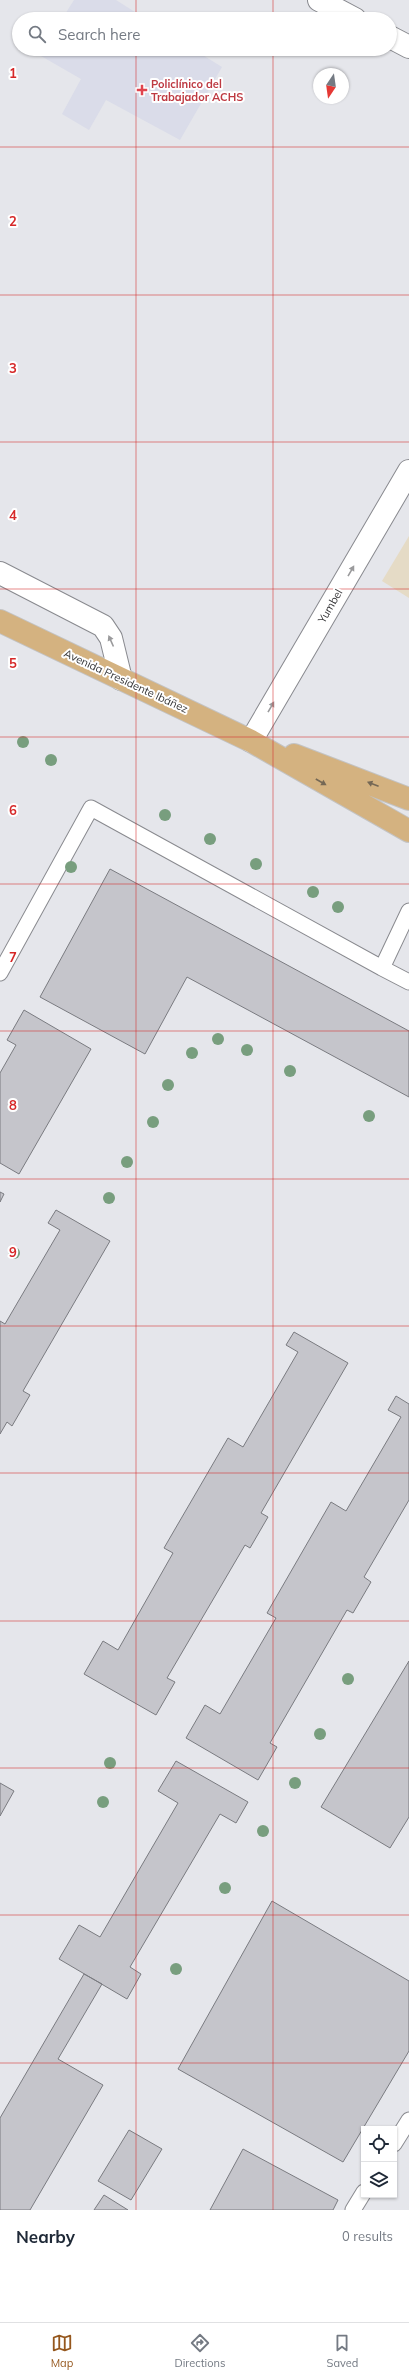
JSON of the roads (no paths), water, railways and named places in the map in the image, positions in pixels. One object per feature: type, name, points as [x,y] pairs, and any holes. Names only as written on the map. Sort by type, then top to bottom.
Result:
[{"type":"main road","name":"Avenida Presidente Ibáñez","points":[[0,622],[251,741],[409,831]]},
{"type":"main road","name":"Avenida Presidente Ibáñez","points":[[251,741],[327,766],[409,799]]},
{"type":"street","points":[[319,0],[342,12]]},
{"type":"street","points":[[397,41],[409,47]]},
{"type":"street","name":"Yumbel","points":[[251,741],[409,471]]},
{"type":"street","points":[[0,573],[102,626],[114,646],[121,679]]},
{"type":"lane","points":[[0,973],[91,808],[409,982]]},
{"type":"lane","points":[[382,968],[409,911]]},
{"type":"lane","points":[[397,2139],[409,2120]]},
{"type":"lane","points":[[353,2210],[361,2197]]},
{"type":"place","name":"Policlínico del Trabajador ACHS","points":[[142,90]]}]
